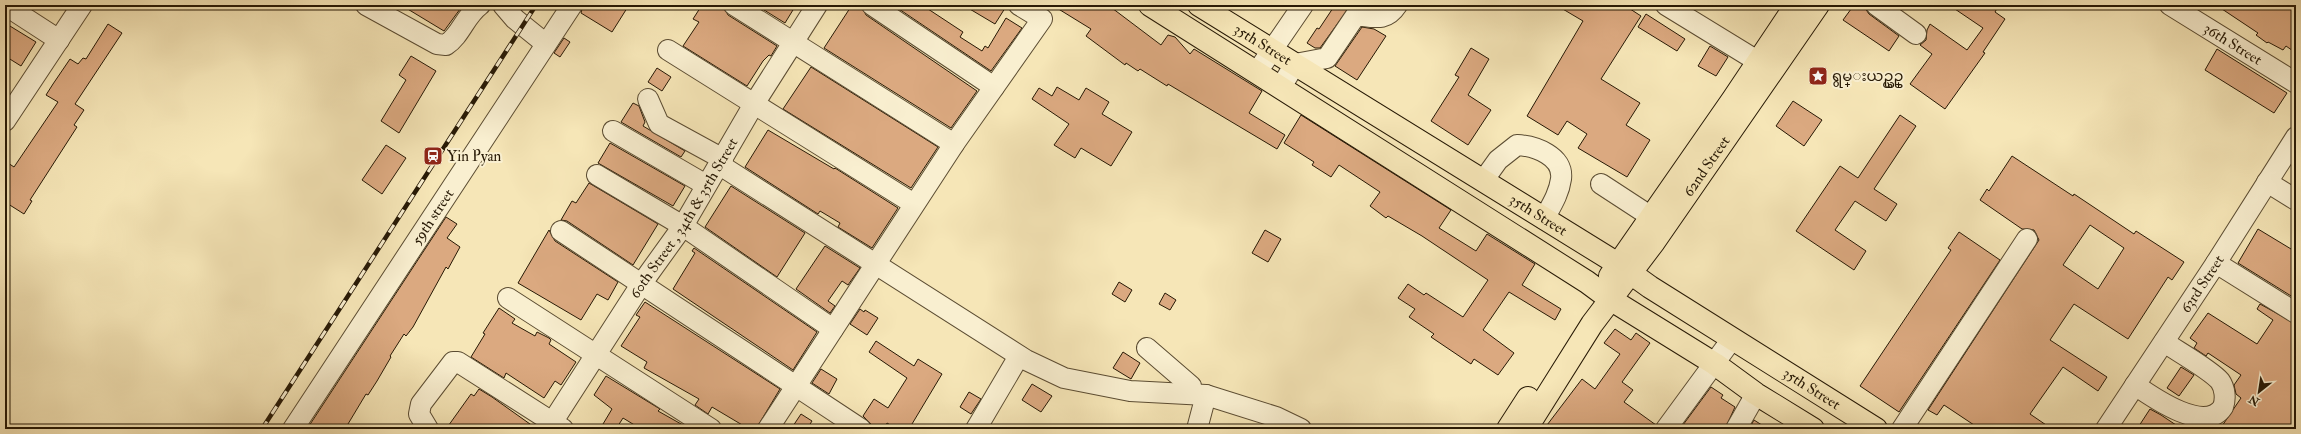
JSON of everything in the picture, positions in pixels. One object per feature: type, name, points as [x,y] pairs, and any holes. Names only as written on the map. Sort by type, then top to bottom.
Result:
[{"type":"main road","name":"35th Street","points":[[1150,5],[1715,364],[1756,394],[1813,429]]},
{"type":"main road","name":"62nd Street","points":[[1588,319],[1765,66],[1796,5]]},
{"type":"main road","name":"62nd Street","points":[[1624,269],[1650,216],[1733,99],[1765,66],[1818,5]]},
{"type":"main road","name":"35th Street","points":[[1202,6],[1624,269],[1876,429]]},
{"type":"main road","points":[[1508,429],[1588,319]]},
{"type":"main road","points":[[1526,429],[1588,319]]},
{"type":"street","points":[[5,5],[59,40]]},
{"type":"street","points":[[5,121],[82,5]]},
{"type":"street","points":[[366,5],[437,44],[446,45],[453,40],[474,9],[480,5]]},
{"type":"street","points":[[503,5],[515,19],[546,44]]},
{"type":"street","name":"59th street","points":[[293,429],[572,5]]},
{"type":"street","points":[[734,5],[954,144]]},
{"type":"street","name":"60th Street , 34th & 35th Street","points":[[554,427],[596,355],[642,283],[682,226],[754,104],[817,5]]},
{"type":"street","points":[[872,5],[994,87]]},
{"type":"street","points":[[768,429],[954,144],[1042,19],[1019,5]]},
{"type":"street","points":[[1257,72],[1303,5]]},
{"type":"street","points":[[1281,87],[1295,64],[1326,58],[1356,15],[1382,18],[1392,13],[1397,5]]},
{"type":"street","points":[[1666,5],[1765,66]]},
{"type":"street","points":[[1876,5],[1916,34]]},
{"type":"street","name":"36th Street","points":[[2170,5],[2296,83]]},
{"type":"street","points":[[668,50],[914,204]]},
{"type":"street","points":[[648,99],[658,124],[721,162],[876,265],[1019,356],[1064,378],[1130,391],[1199,391],[1276,417],[1301,429]]},
{"type":"street","points":[[613,131],[706,185]]},
{"type":"street","name":"63rd Street","points":[[2106,429],[2216,263],[2296,137]]},
{"type":"street","points":[[1483,181],[1498,160],[1517,145],[1540,149],[1549,155],[1558,166],[1562,178],[1557,196],[1544,219]]},
{"type":"street","points":[[597,175],[682,226],[833,329]]},
{"type":"street","points":[[2267,182],[2296,200]]},
{"type":"street","points":[[1601,184],[1650,216]]},
{"type":"street","points":[[560,230],[642,283],[795,387],[861,429]]},
{"type":"street","points":[[1902,429],[2027,239]]},
{"type":"street","points":[[2216,263],[2296,313]]},
{"type":"street","points":[[508,298],[712,429]]},
{"type":"street","points":[[1666,429],[1715,364],[1732,338]]},
{"type":"street","points":[[2135,385],[2185,419],[2197,423],[2215,418],[2221,412],[2226,396],[2220,381],[2164,342]]},
{"type":"street","points":[[1147,348],[1199,391]]},
{"type":"street","points":[[976,429],[1019,356]]},
{"type":"street","points":[[428,429],[419,414],[421,404],[453,362],[458,362],[554,427]]},
{"type":"street","points":[[1197,429],[1199,391]]},
{"type":"street","points":[[1736,429],[1756,394]]},
{"type":"building","points":[[401,5],[463,5],[444,31]]},
{"type":"building","points":[[583,5],[629,5],[612,32],[581,13]]},
{"type":"building","points":[[702,5],[723,5],[728,15],[777,46],[771,56],[769,55],[763,61],[747,86],[683,46],[699,22],[693,19]]},
{"type":"building","points":[[756,5],[796,5],[785,23]]},
{"type":"building","points":[[852,5],[861,5],[866,15],[977,91],[951,128],[824,48]]},
{"type":"building","points":[[893,5],[922,5],[963,32],[960,37],[982,51],[985,46],[988,48],[1006,18],[1022,28],[991,71]]},
{"type":"building","points":[[963,5],[1007,5],[995,24]]},
{"type":"building","points":[[1052,5],[1108,5],[1161,45],[1168,35],[1175,37],[1190,54],[1194,49],[1262,91],[1249,113],[1285,135],[1277,149],[1168,84],[1167,86],[1140,69],[1138,71],[1126,63],[1125,65],[1086,36],[1091,29]]},
{"type":"building","points":[[1335,5],[1351,5],[1320,48],[1315,48],[1307,43],[1317,28],[1319,29]]},
{"type":"building","points":[[1556,5],[1624,5],[1641,16],[1601,79],[1640,103],[1626,125],[1650,140],[1627,177],[1578,148],[1587,134],[1567,121],[1558,135],[1527,116],[1583,21]]},
{"type":"building","points":[[1854,5],[1863,5],[1869,14],[1899,36],[1889,51],[1843,20]]},
{"type":"building","points":[[1949,5],[1999,5],[1995,12],[2005,19],[1983,52],[1985,53],[1945,109],[1910,84],[1932,54],[1920,45],[1926,40],[1927,30],[1930,24],[1967,50],[1983,28]]},
{"type":"building","points":[[2216,5],[2296,5],[2296,53],[2286,46],[2283,50],[2268,42],[2267,43],[2256,35],[2258,33]]},
{"type":"building","points":[[1646,14],[1685,39],[1677,51],[1638,27]]},
{"type":"building","points":[[5,23],[36,42],[21,66],[5,56]]},
{"type":"building","points":[[108,24],[122,33],[75,104],[84,110],[74,125],[77,127],[30,200],[32,201],[24,214],[5,202],[5,161],[14,167],[58,102],[46,95],[53,84],[70,59],[78,64],[83,58],[86,59]]},
{"type":"building","points":[[1362,27],[1374,29],[1386,36],[1357,80],[1335,66]]},
{"type":"building","points":[[564,38],[570,42],[560,57],[554,53]]},
{"type":"building","points":[[1710,46],[1728,57],[1716,76],[1698,66]]},
{"type":"building","points":[[1471,48],[1489,59],[1468,95],[1491,110],[1468,145],[1431,121],[1459,77],[1455,75]]},
{"type":"building","points":[[2217,49],[2287,93],[2274,113],[2205,70]]},
{"type":"building","points":[[411,56],[436,71],[399,133],[381,121],[406,80],[399,75]]},
{"type":"building","points":[[811,67],[938,147],[911,188],[783,109]]},
{"type":"building","points":[[657,68],[671,77],[662,91],[648,82]]},
{"type":"building","points":[[1057,87],[1079,100],[1086,88],[1109,102],[1102,114],[1132,132],[1111,166],[1081,148],[1075,158],[1054,145],[1069,124],[1032,99],[1039,88],[1052,96]]},
{"type":"building","points":[[1793,101],[1822,120],[1804,146],[1776,126]]},
{"type":"building","points":[[633,103],[639,106],[645,122],[643,126],[685,151],[681,157],[621,122]]},
{"type":"building","points":[[1301,115],[1451,210],[1439,228],[1476,251],[1487,234],[1535,264],[1522,285],[1561,309],[1555,320],[1509,292],[1483,330],[1514,353],[1498,375],[1474,359],[1471,364],[1431,337],[1434,334],[1409,317],[1415,309],[1398,298],[1408,284],[1424,295],[1426,293],[1463,317],[1488,280],[1422,236],[1388,216],[1386,218],[1370,206],[1380,192],[1339,165],[1331,177],[1312,165],[1314,162],[1284,143]]},
{"type":"building","points":[[1900,115],[1916,126],[1874,189],[1897,204],[1886,221],[1855,201],[1835,230],[1866,251],[1854,270],[1796,231],[1840,166],[1858,178]]},
{"type":"building","points":[[768,130],[834,169],[835,168],[898,208],[872,248],[838,227],[840,223],[820,211],[818,214],[745,167]]},
{"type":"building","points":[[610,143],[685,186],[673,206],[598,163]]},
{"type":"building","points":[[386,145],[406,158],[382,194],[362,180]]},
{"type":"building","points":[[2012,156],[2073,196],[2074,194],[2134,234],[2136,231],[2184,262],[2172,280],[2168,277],[2128,339],[2074,304],[2050,340],[2107,377],[2098,391],[2063,367],[2030,414],[2052,429],[1980,429],[1944,405],[1937,415],[1928,410],[2039,240],[2034,230],[2022,229],[1980,200],[1987,189],[1989,191]],"holes":[[[2090,225],[2124,248],[2098,289],[2063,265]]]},
{"type":"building","points":[[589,183],[658,224],[633,265],[567,221],[561,220],[572,201],[576,203]]},
{"type":"building","points":[[731,186],[805,233],[777,277],[705,227]]},
{"type":"building","points":[[446,217],[457,224],[447,238],[460,247],[448,269],[446,267],[413,327],[406,336],[404,334],[377,381],[368,395],[366,394],[345,429],[307,429]]},
{"type":"building","points":[[2258,229],[2296,252],[2296,299],[2238,263]]},
{"type":"building","points":[[549,230],[555,241],[618,282],[608,300],[597,294],[581,320],[518,283]]},
{"type":"building","points":[[1265,230],[1281,239],[1268,262],[1252,253]]},
{"type":"building","points":[[1959,232],[2000,260],[1899,412],[1860,386],[1951,250],[1948,248]]},
{"type":"building","points":[[825,246],[860,268],[848,285],[842,281],[828,301],[835,306],[830,313],[796,289]]},
{"type":"building","points":[[694,248],[817,332],[793,370],[673,289],[695,253],[692,251]]},
{"type":"building","points":[[1119,282],[1132,290],[1125,302],[1112,294]]},
{"type":"building","points":[[1165,293],[1176,300],[1170,310],[1159,304]]},
{"type":"building","points":[[645,302],[780,389],[756,429],[749,429],[712,407],[708,414],[695,405],[699,399],[644,368],[647,362],[621,346],[640,317],[636,315]]},
{"type":"building","points":[[2260,304],[2296,324],[2296,429],[2220,429],[2241,398],[2236,394],[2234,385],[2241,375],[2208,353],[2206,356],[2194,348],[2197,343],[2190,338],[2208,313],[2257,344],[2273,320],[2257,309]]},
{"type":"building","points":[[499,308],[515,319],[512,323],[535,336],[537,332],[549,338],[551,340],[549,344],[576,362],[561,385],[555,381],[544,398],[506,373],[504,378],[471,357],[485,334],[483,333]]},
{"type":"building","points":[[860,309],[864,312],[865,310],[878,318],[867,335],[850,324]]},
{"type":"building","points":[[1615,329],[1631,340],[1636,333],[1650,343],[1622,382],[1633,390],[1624,402],[1656,425],[1655,429],[1544,429],[1582,379],[1595,389],[1620,354],[1604,343]]},
{"type":"building","points":[[876,341],[914,366],[918,359],[942,374],[909,429],[897,429],[887,423],[884,429],[872,429],[871,424],[863,416],[874,399],[888,408],[907,378],[869,352]]},
{"type":"building","points":[[1123,352],[1140,363],[1131,379],[1113,368]]},
{"type":"building","points":[[2181,367],[2194,375],[2179,396],[2167,388]]},
{"type":"building","points":[[821,369],[837,379],[829,394],[812,383]]},
{"type":"building","points":[[606,376],[660,409],[658,411],[690,429],[641,429],[623,418],[616,429],[600,429],[612,409],[594,395]]},
{"type":"building","points":[[1032,384],[1052,396],[1041,412],[1022,400]]},
{"type":"building","points":[[1711,387],[1723,395],[1721,398],[1735,407],[1725,429],[1680,429]]},
{"type":"building","points":[[479,389],[537,429],[446,429],[471,394],[474,396]]},
{"type":"building","points":[[969,392],[981,399],[971,414],[960,407]]},
{"type":"building","points":[[2150,409],[2161,415],[2182,429],[2137,429]]},
{"type":"building","points":[[801,414],[812,421],[807,429],[791,429]]},
{"type":"building","points":[[1754,420],[1768,429],[1749,429]]},
{"type":"railway","points":[[262,429],[536,5]]},
{"type":"place","name":"ရွမ္းယဥ္ယဥ္","points":[[1818,76]]},
{"type":"place","name":"Yin Pyan","points":[[433,156]]}]
